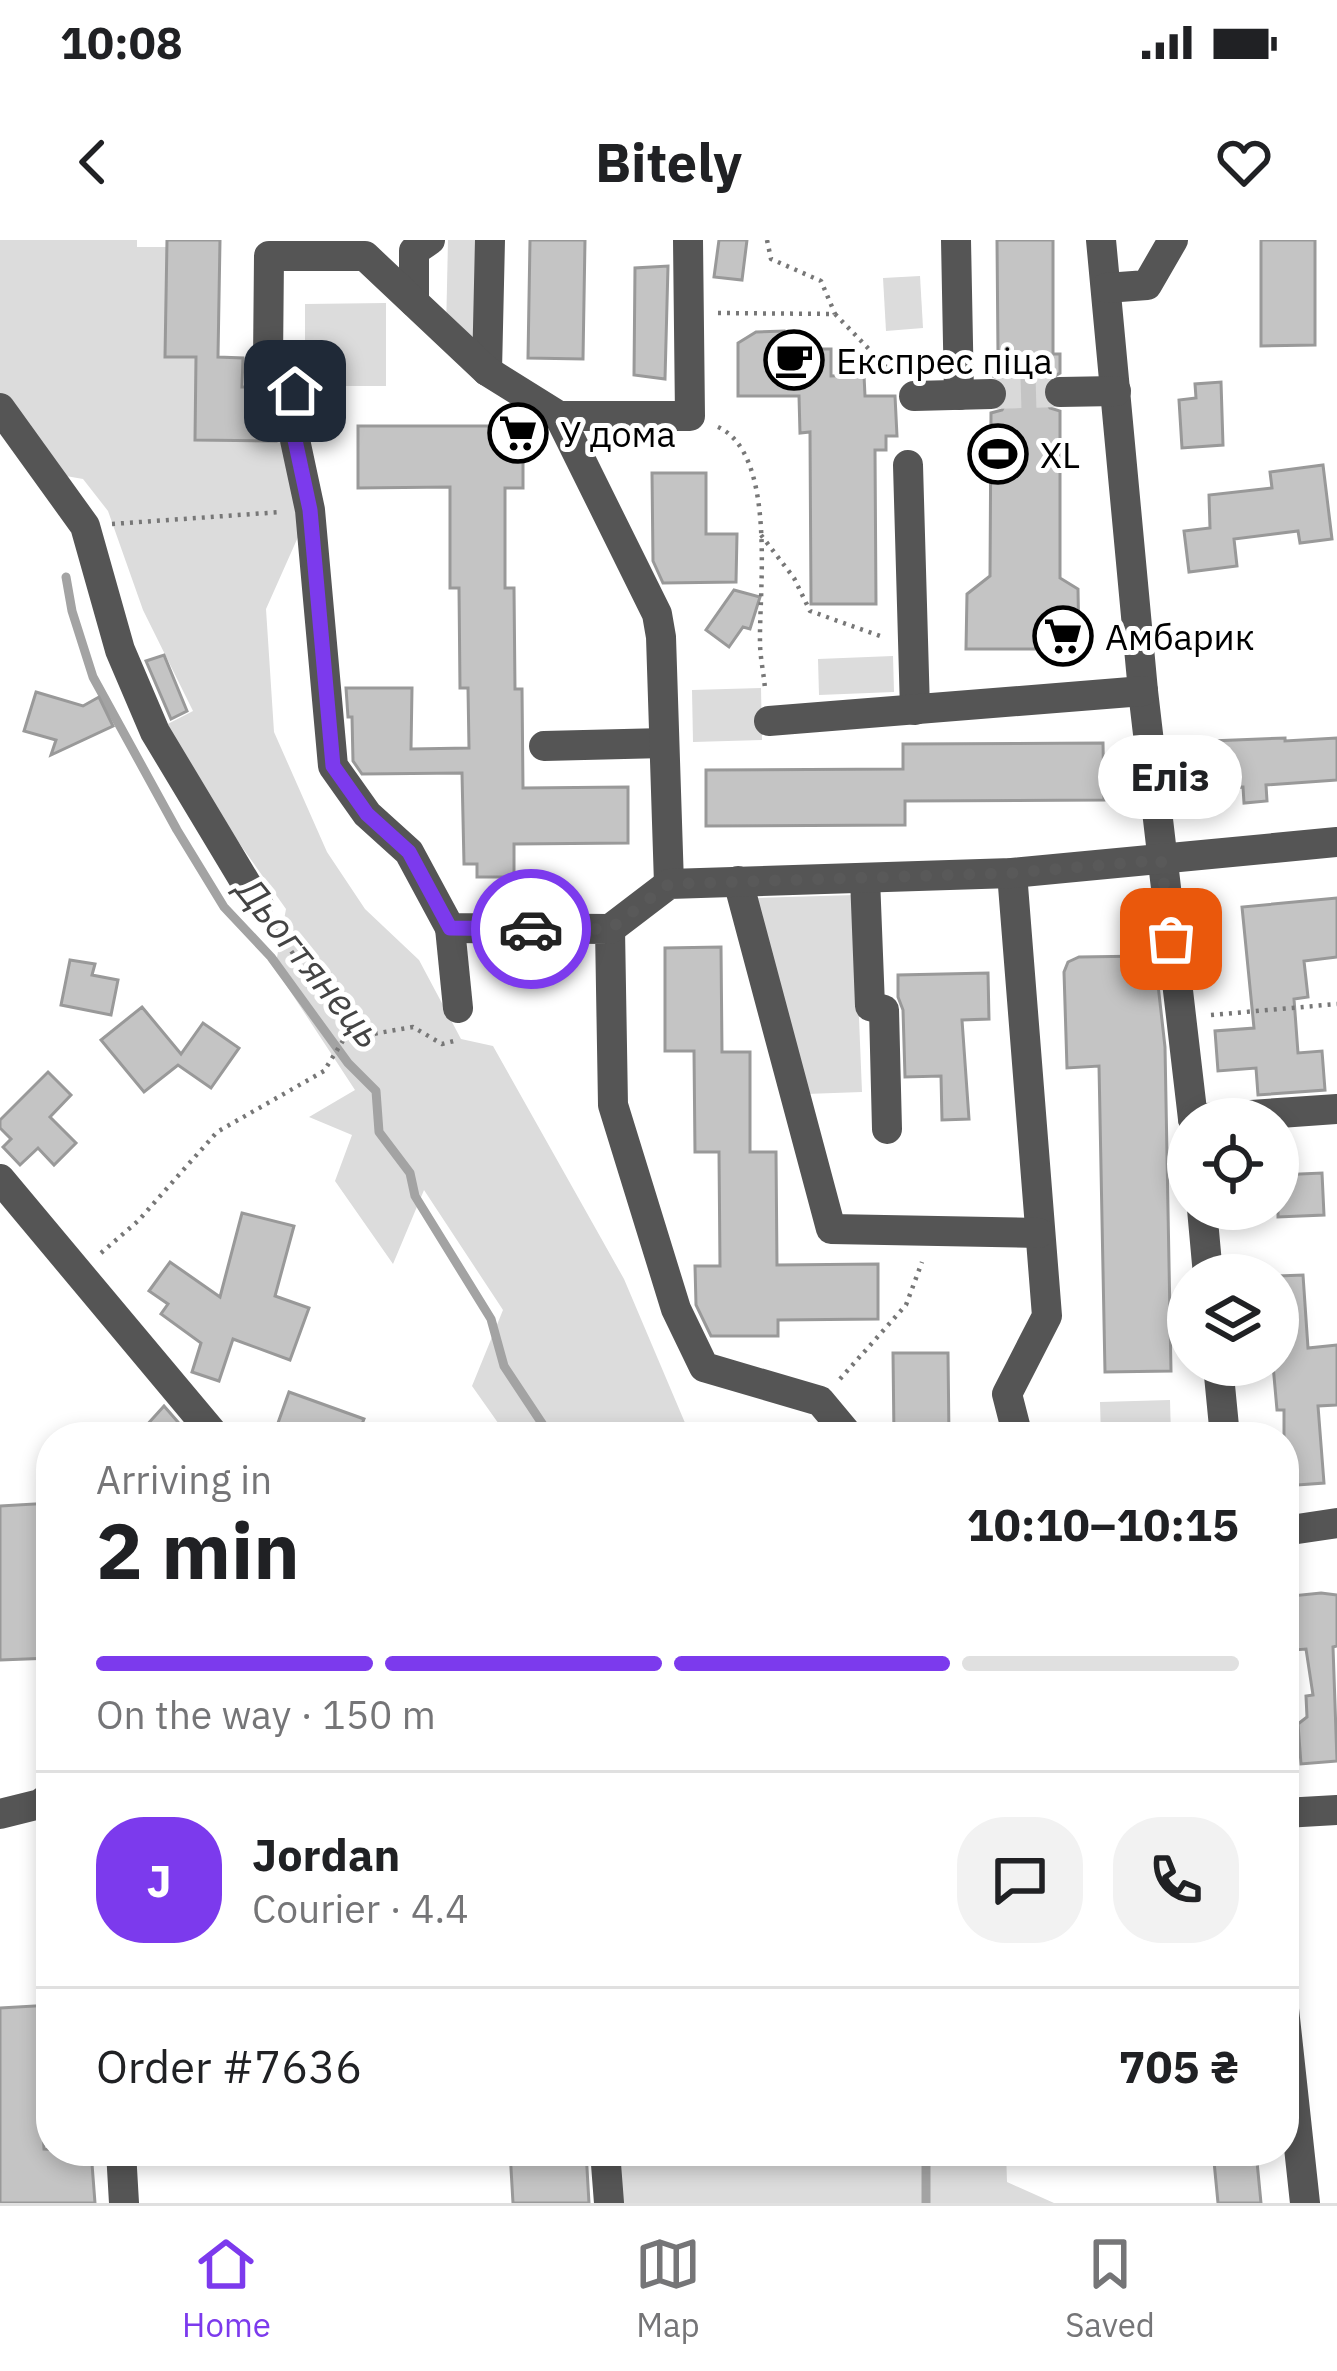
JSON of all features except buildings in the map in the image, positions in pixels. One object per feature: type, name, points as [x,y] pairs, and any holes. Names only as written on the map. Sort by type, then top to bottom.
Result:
[{"type":"street","points":[[414,302],[414,251],[430,240]]},
{"type":"street","points":[[488,371],[490,240]]},
{"type":"street","points":[[559,416],[690,416],[688,240]]},
{"type":"street","points":[[956,240],[959,395]]},
{"type":"street","points":[[1101,240],[1143,691],[1191,1098]]},
{"type":"street","points":[[1106,288],[1147,285],[1173,240]]},
{"type":"street","points":[[458,1008],[450,928],[409,852],[367,814],[333,766],[310,510],[295,440],[295,391],[268,361],[266,248],[365,256],[488,371],[559,416],[657,614],[662,637],[669,884]]},
{"type":"street","points":[[1060,392],[1116,391]]},
{"type":"street","points":[[914,396],[991,394]]},
{"type":"street","points":[[0,408],[86,526],[120,650],[154,732],[259,905]]},
{"type":"street","points":[[908,465],[915,710]]},
{"type":"street","points":[[769,722],[1143,691]]},
{"type":"street","points":[[544,746],[664,743]]},
{"type":"street","points":[[450,928],[610,929],[669,884],[1012,873],[1337,842]]},
{"type":"street","points":[[1012,873],[1047,1316],[1007,1394],[1014,1422]]},
{"type":"street","points":[[865,878],[870,1006],[884,1010],[887,1129]]},
{"type":"street","points":[[738,881],[831,1229],[1039,1233]]},
{"type":"street","points":[[610,929],[610,1092],[676,1309],[704,1367],[820,1401],[838,1422]]},
{"type":"street","points":[[1299,1112],[1337,1109]]},
{"type":"street","points":[[0,1179],[203,1422]]},
{"type":"street","points":[[1219,1386],[1223,1422]]},
{"type":"street","points":[[1299,1529],[1337,1523]]},
{"type":"street","points":[[0,1814],[36,1805]]},
{"type":"street","points":[[1299,1812],[1337,1810]]},
{"type":"street","points":[[1299,2148],[1305,2203]]},
{"type":"street","points":[[122,2166],[124,2203]]},
{"type":"street","points":[[606,2166],[609,2203]]},
{"type":"path","points":[[767,240],[771,260],[821,281],[835,314],[914,396]]},
{"type":"path","points":[[689,313],[835,314]]},
{"type":"path","points":[[690,416],[726,430],[747,460],[761,535],[760,642],[769,722]]},
{"type":"path","points":[[86,526],[310,510]]},
{"type":"path","points":[[761,535],[794,578],[810,611],[913,648]]},
{"type":"path","points":[[259,905],[347,1037]]},
{"type":"path","points":[[1181,1017],[1337,1004]]},
{"type":"path","points":[[78,1273],[138,1221],[217,1132],[324,1071],[347,1037],[413,1027],[442,1044],[461,1039],[458,1008]]},
{"type":"path","points":[[820,1401],[905,1305],[933,1231]]},
{"type":"shaded area","points":[[0,240],[137,240],[137,247],[167,247],[165,356],[196,357],[195,439],[289,441],[310,510],[266,609],[274,732],[327,852],[365,909],[419,960],[461,1039],[493,1046],[624,1279],[685,1422],[497,1422],[472,1386],[503,1310],[424,1190],[393,1264],[335,1181],[352,1135],[309,1117],[355,1090],[275,968],[286,909],[158,729],[193,711],[143,610],[108,511],[83,479],[49,473],[0,408]]},
{"type":"shaded area","points":[[448,240],[490,240],[487,371],[446,332]]},
{"type":"shaded area","points":[[920,276],[923,328],[886,331],[883,278]]},
{"type":"shaded area","points":[[386,303],[386,386],[305,386],[305,304]]},
{"type":"shaded area","points":[[893,656],[894,692],[819,695],[818,659]]},
{"type":"shaded area","points":[[761,688],[762,740],[693,742],[692,690]]},
{"type":"shaded area","points":[[854,895],[862,1092],[806,1094],[754,898]]},
{"type":"shaded area","points":[[1170,1400],[1171,1422],[1101,1422],[1100,1402]]},
{"type":"shaded area","points":[[595,2166],[1006,2166],[1007,2182],[1054,2203],[597,2203]]},
{"type":"waterway","name":"Дьогтянець","points":[[66,577],[93,677],[177,830],[224,907],[271,957],[348,1063],[376,1091],[379,1132],[410,1173],[415,1196],[491,1319],[504,1366],[541,1422]]},
{"type":"waterway","name":"Дьогтянець","points":[[926,2166],[926,2203]]},
{"type":"tunnel","points":[[991,394],[1060,392]]},
{"type":"way so far","points":[[531,929],[610,929],[669,884],[1012,873],[1161,860],[1171,939]]},
{"type":"place","name":"Експрес піца","points":[[794,360]]},
{"type":"place","name":"У дома","points":[[518,433]]},
{"type":"place","name":"XL","points":[[998,454]]},
{"type":"place","name":"Амбарик","points":[[1063,636]]},
{"type":"place","name":"Еліз","points":[[1171,939]]},
{"type":"route","points":[[295,391],[295,440],[310,510],[333,766],[367,814],[409,852],[450,928],[531,929]]}]
